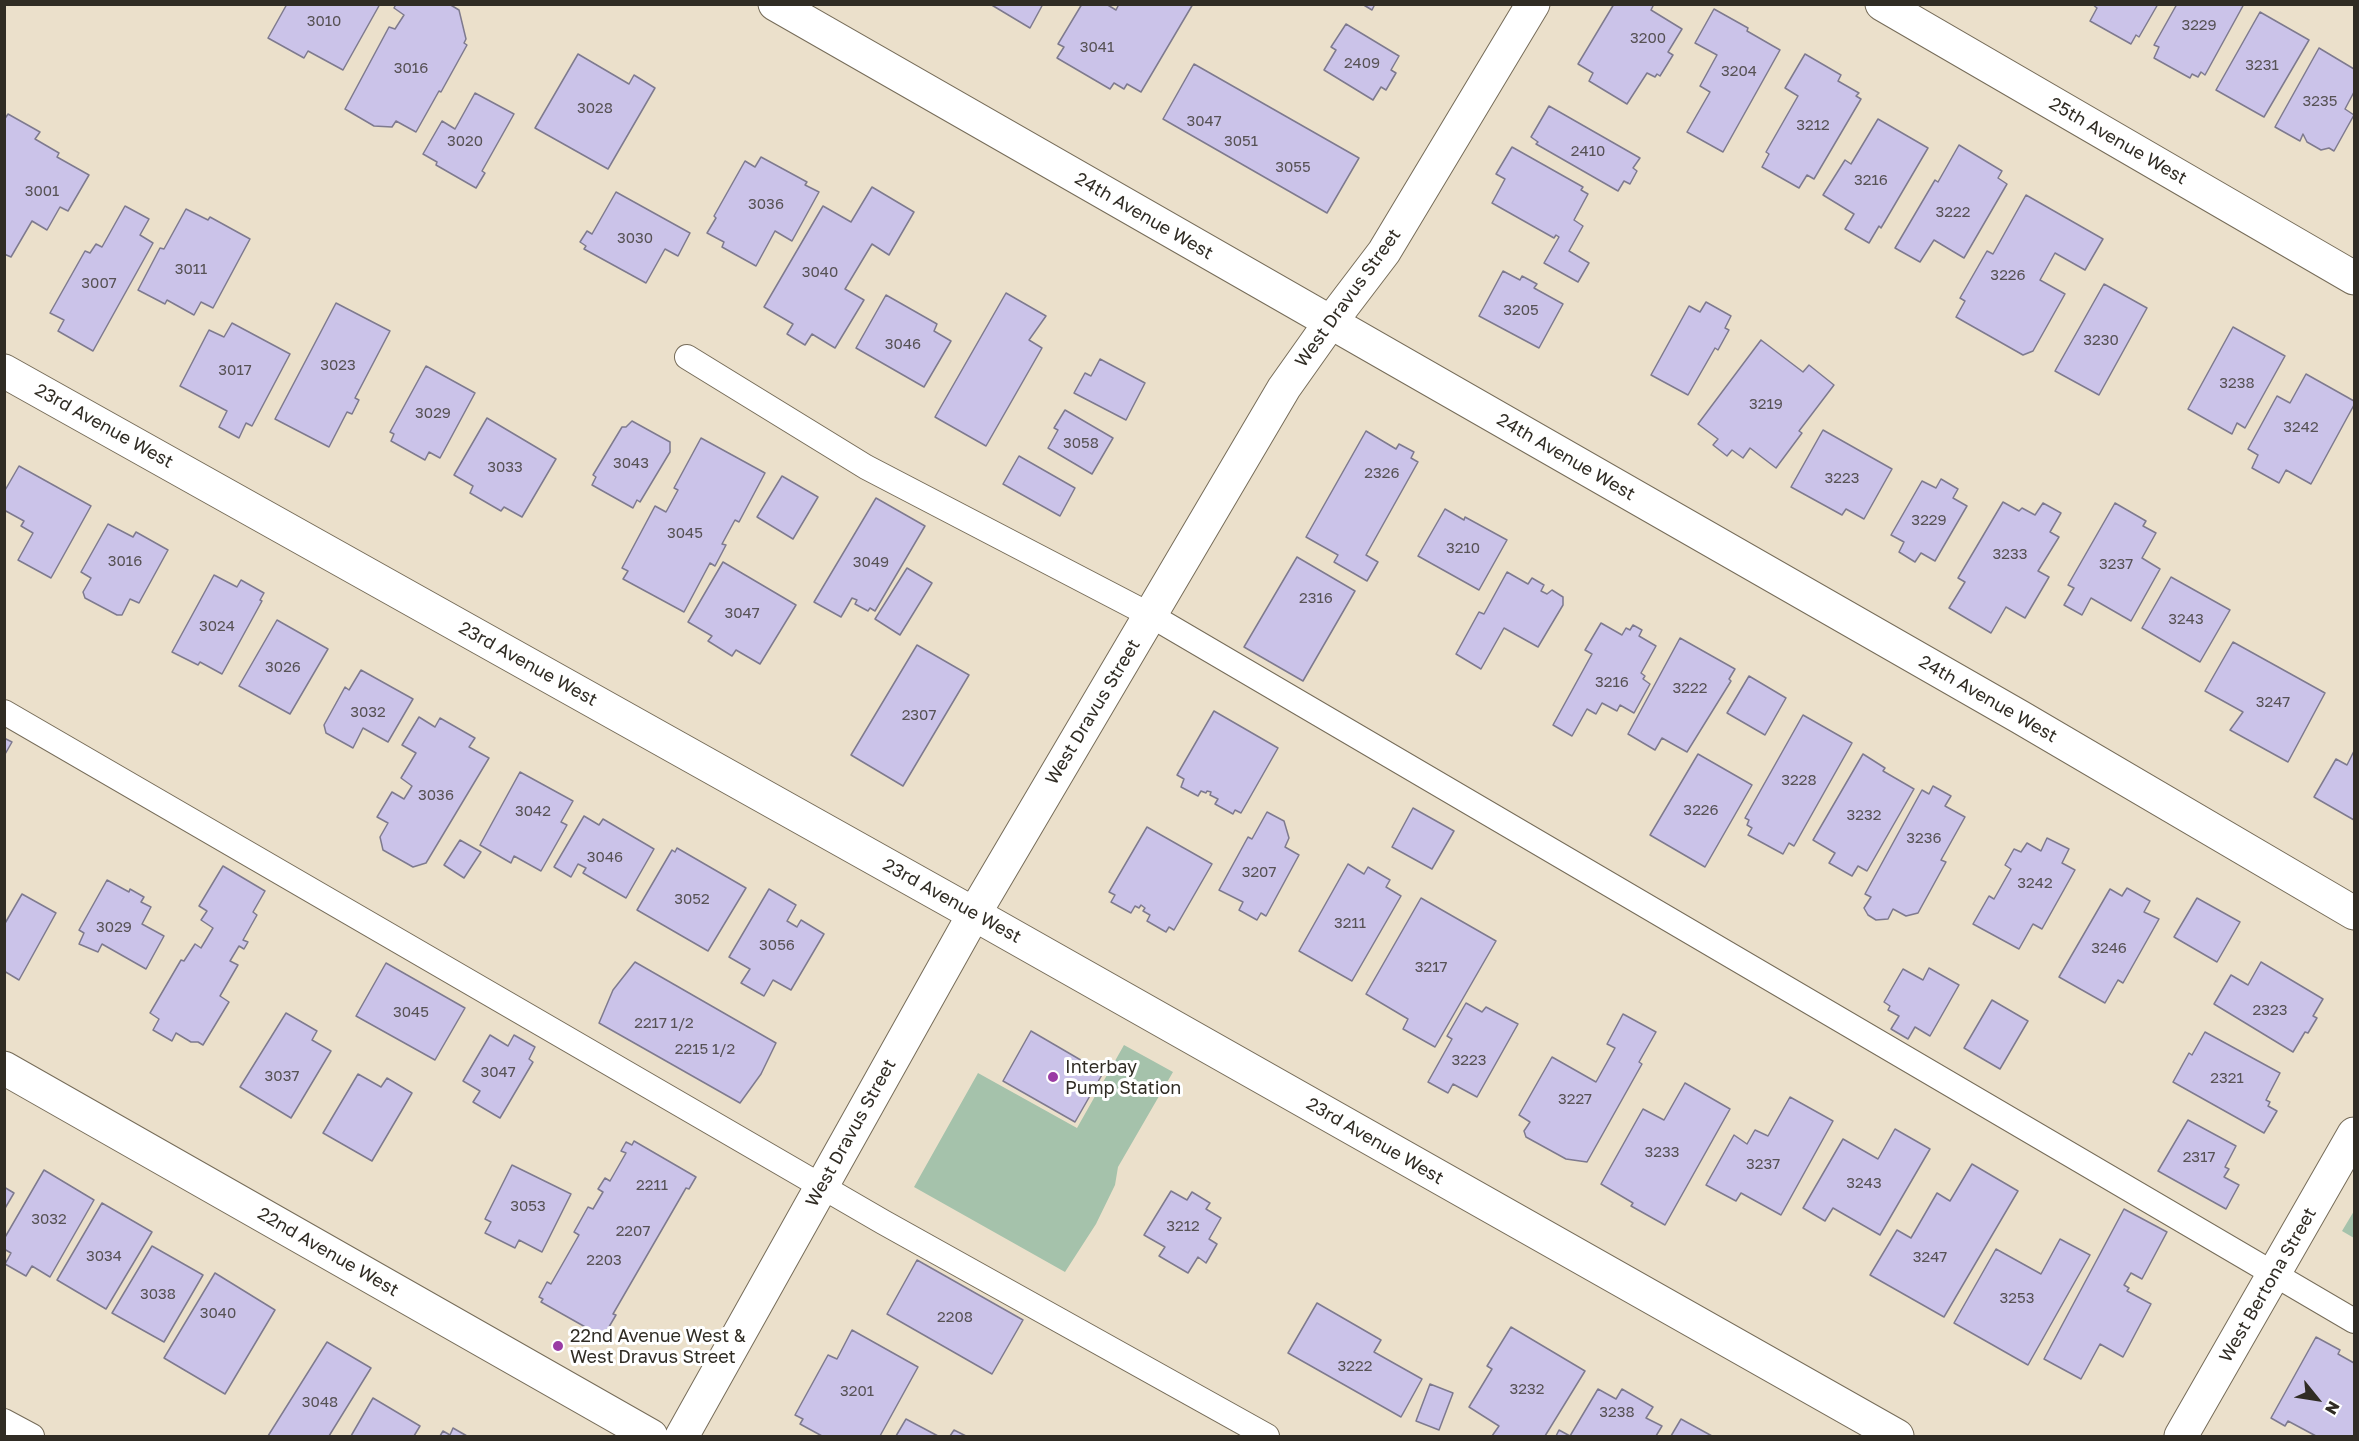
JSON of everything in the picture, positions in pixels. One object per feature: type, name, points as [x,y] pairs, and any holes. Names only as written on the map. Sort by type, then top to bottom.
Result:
[{"type":"street","name":"24th Avenue West","points":[[775,4],[2020,717],[2355,913]]},
{"type":"street","name":"West Dravus Street","points":[[682,1437],[974,914],[1284,388],[1384,252],[1533,4]]},
{"type":"street","name":"25th Avenue West","points":[[1882,4],[2355,278]]},
{"type":"street","name":"23rd Avenue West","points":[[4,371],[974,914],[1897,1437]]},
{"type":"street","name":"22nd Avenue West","points":[[4,1068],[651,1437]]},
{"type":"street","name":"West Bertona Street","points":[[2181,1437],[2355,1134]]},
{"type":"lane","points":[[687,357],[866,467],[1150,615],[2274,1276],[2355,1321]]},
{"type":"lane","points":[[4,712],[822,1186],[1267,1437]]},
{"type":"lane","points":[[4,1421],[32,1437]]},
{"type":"green space","points":[[1124,1045],[1173,1072],[1118,1167],[1115,1185],[1096,1224],[1065,1272],[914,1187],[978,1073],[1077,1128]]},
{"type":"green space","points":[[2354,1211],[2354,1238],[2342,1231]]},
{"type":"building","points":[[287,4],[380,4],[343,70],[308,51],[304,58],[268,38]]},
{"type":"building","points":[[396,4],[449,4],[459,10],[466,39],[464,43],[467,45],[416,132],[396,121],[392,127],[374,126],[345,109],[389,27],[395,29],[404,15],[394,8]]},
{"type":"building","points":[[990,4],[1043,4],[1030,28]]},
{"type":"building","points":[[1082,4],[1106,4],[1116,10],[1119,4],[1193,4],[1141,92],[1127,84],[1124,89],[1114,83],[1110,89],[1057,58],[1064,47],[1058,44]]},
{"type":"building","points":[[1362,4],[1375,4],[1372,10]]},
{"type":"building","points":[[1614,4],[1654,4],[1651,10],[1682,29],[1668,52],[1673,55],[1660,76],[1657,74],[1655,77],[1647,73],[1627,104],[1589,81],[1593,73],[1578,64]]},
{"type":"building","points":[[2092,4],[2158,4],[2139,37],[2136,35],[2131,44],[2090,21],[2097,8]]},
{"type":"building","points":[[2177,4],[2244,4],[2205,75],[2201,72],[2198,77],[2192,74],[2190,78],[2154,58],[2159,47],[2154,45]]},
{"type":"building","points":[[1714,9],[1748,28],[1747,31],[1780,50],[1723,152],[1687,132],[1710,92],[1700,86],[1717,55],[1695,43]]},
{"type":"building","points":[[2260,12],[2309,40],[2264,117],[2216,90]]},
{"type":"building","points":[[1346,24],[1399,56],[1391,70],[1396,73],[1386,90],[1381,87],[1373,100],[1324,70],[1336,50],[1331,47]]},
{"type":"building","points":[[2319,48],[2354,69],[2354,92],[2345,109],[2354,115],[2334,151],[2329,148],[2321,150],[2307,142],[2303,134],[2300,141],[2275,127]]},
{"type":"building","points":[[578,54],[629,84],[634,75],[655,88],[608,169],[535,128]]},
{"type":"building","points":[[1805,54],[1841,75],[1838,81],[1859,93],[1856,96],[1861,99],[1814,179],[1807,175],[1799,188],[1762,167],[1769,154],[1766,152],[1798,96],[1785,88]]},
{"type":"building","points":[[1194,64],[1359,158],[1327,213],[1163,119]]},
{"type":"building","points":[[475,93],[514,114],[482,171],[485,173],[476,188],[436,165],[437,162],[423,154],[442,121],[455,129]]},
{"type":"building","points":[[1549,106],[1640,158],[1633,168],[1637,171],[1630,184],[1624,181],[1618,191],[1536,144],[1538,142],[1531,137]]},
{"type":"building","points":[[8,114],[40,132],[35,139],[59,153],[57,157],[89,175],[68,211],[60,207],[47,230],[32,221],[11,257],[4,254],[4,120]]},
{"type":"building","points":[[1878,119],[1928,148],[1881,228],[1879,226],[1869,243],[1845,229],[1854,214],[1823,195],[1845,160],[1851,164]]},
{"type":"building","points":[[1959,145],[2002,171],[1998,178],[2007,184],[1964,258],[1934,240],[1920,262],[1895,248],[1935,180],[1938,182]]},
{"type":"building","points":[[1512,147],[1583,187],[1581,190],[1588,194],[1574,220],[1583,226],[1569,251],[1589,263],[1578,282],[1544,263],[1559,237],[1556,235],[1554,238],[1492,203],[1505,179],[1496,174]]},
{"type":"building","points":[[761,157],[807,182],[805,185],[819,192],[792,241],[775,231],[756,266],[722,247],[724,242],[707,233],[745,161],[755,167]]},
{"type":"building","points":[[872,187],[914,212],[889,255],[872,244],[845,289],[864,300],[835,348],[812,334],[805,345],[787,334],[793,324],[764,307],[823,206],[851,222]]},
{"type":"building","points":[[616,192],[690,233],[678,256],[665,249],[646,283],[584,249],[586,246],[580,242],[587,231],[592,234]]},
{"type":"building","points":[[2026,195],[2103,239],[2085,270],[2055,253],[2040,280],[2065,294],[2033,351],[2023,355],[1956,317],[1965,301],[1960,298],[1987,251],[1993,254]]},
{"type":"building","points":[[125,206],[149,219],[140,235],[153,243],[93,351],[58,331],[64,320],[50,313],[85,251],[90,253],[96,244],[102,247]]},
{"type":"building","points":[[186,209],[208,220],[210,217],[250,239],[213,308],[201,302],[194,315],[167,300],[165,304],[138,290],[160,248],[164,249]]},
{"type":"building","points":[[1503,271],[1520,280],[1522,276],[1537,284],[1534,288],[1563,304],[1539,348],[1479,316]]},
{"type":"building","points":[[2104,284],[2147,308],[2099,395],[2055,371]]},
{"type":"building","points":[[1006,293],[1046,316],[1029,340],[1042,348],[986,446],[935,417]]},
{"type":"building","points":[[886,295],[937,324],[934,331],[951,341],[924,387],[856,348]]},
{"type":"building","points":[[1706,302],[1731,316],[1725,328],[1729,330],[1718,350],[1715,348],[1688,395],[1651,375],[1689,306],[1700,312]]},
{"type":"building","points":[[336,303],[390,331],[355,398],[359,400],[352,414],[347,412],[329,447],[275,419]]},
{"type":"building","points":[[232,323],[290,354],[252,426],[246,423],[239,438],[219,427],[227,411],[180,386],[209,330],[224,337]]},
{"type":"building","points":[[2233,327],[2285,356],[2245,428],[2237,423],[2232,434],[2188,409]]},
{"type":"building","points":[[1761,340],[1803,372],[1809,365],[1834,385],[1799,431],[1802,433],[1776,468],[1750,448],[1743,458],[1732,450],[1727,456],[1713,445],[1718,439],[1698,424]]},
{"type":"building","points":[[1100,359],[1145,383],[1126,420],[1074,393],[1085,373],[1091,376]]},
{"type":"building","points":[[426,366],[475,393],[440,458],[429,452],[425,460],[391,441],[394,434],[390,432]]},
{"type":"building","points":[[2306,374],[2354,401],[2354,405],[2311,484],[2286,470],[2279,483],[2252,468],[2258,455],[2248,449],[2277,396],[2290,403]]},
{"type":"building","points":[[1065,410],[1113,438],[1092,474],[1048,448],[1058,430],[1054,428]]},
{"type":"building","points":[[487,418],[556,459],[522,517],[504,507],[501,511],[470,493],[473,486],[454,475]]},
{"type":"building","points":[[632,421],[670,442],[670,452],[640,502],[637,500],[633,508],[592,485],[596,477],[593,475],[622,427],[626,427]]},
{"type":"building","points":[[1823,430],[1892,469],[1864,519],[1846,509],[1842,515],[1791,487]]},
{"type":"building","points":[[1366,431],[1396,449],[1399,444],[1414,452],[1411,458],[1418,462],[1366,555],[1378,562],[1367,581],[1334,562],[1338,555],[1306,537]]},
{"type":"building","points":[[701,438],[765,473],[739,522],[735,520],[722,544],[726,545],[715,566],[710,563],[684,612],[623,579],[628,571],[622,568],[655,506],[666,512],[678,490],[674,488]]},
{"type":"building","points":[[1019,456],[1075,488],[1060,516],[1003,484]]},
{"type":"building","points":[[19,466],[91,506],[51,578],[18,560],[33,533],[21,526],[24,521],[4,510],[4,492]]},
{"type":"building","points":[[782,476],[818,497],[793,539],[757,517]]},
{"type":"building","points":[[1941,479],[1958,489],[1953,498],[1967,506],[1935,561],[1921,553],[1915,562],[1899,552],[1904,542],[1891,535],[1922,481],[1936,488]]},
{"type":"building","points":[[876,498],[925,526],[875,611],[870,608],[868,611],[855,604],[857,600],[852,598],[841,617],[814,602]]},
{"type":"building","points":[[2003,502],[2019,511],[2022,508],[2035,515],[2043,503],[2061,513],[2050,532],[2059,537],[2038,571],[2049,577],[2025,618],[2006,607],[1991,633],[1949,608],[1965,582],[1958,578]]},
{"type":"building","points":[[2115,503],[2146,521],[2143,526],[2156,533],[2142,558],[2160,569],[2131,621],[2091,598],[2082,615],[2064,605],[2074,588],[2068,585]]},
{"type":"building","points":[[1445,509],[1507,540],[1479,590],[1418,556]]},
{"type":"building","points":[[108,524],[133,537],[136,532],[168,550],[139,603],[130,599],[122,615],[117,615],[85,598],[83,592],[91,578],[81,572]]},
{"type":"building","points":[[1297,557],[1355,591],[1303,681],[1244,647]]},
{"type":"building","points":[[723,562],[796,605],[760,664],[736,650],[732,656],[708,641],[712,636],[688,622]]},
{"type":"building","points":[[907,568],[932,583],[900,635],[875,619]]},
{"type":"building","points":[[1507,572],[1528,584],[1532,578],[1544,585],[1541,591],[1547,594],[1552,590],[1563,597],[1563,605],[1538,647],[1504,628],[1481,669],[1456,654],[1479,612],[1484,614]]},
{"type":"building","points":[[214,575],[237,587],[241,580],[264,593],[260,600],[262,601],[222,674],[200,662],[198,665],[172,652]]},
{"type":"building","points":[[2171,577],[2230,610],[2200,662],[2142,628]]},
{"type":"building","points":[[277,620],[328,649],[290,714],[239,686]]},
{"type":"building","points":[[1601,623],[1622,635],[1626,628],[1630,630],[1633,625],[1642,630],[1639,636],[1656,646],[1641,673],[1645,676],[1643,679],[1650,684],[1634,713],[1620,705],[1617,711],[1602,703],[1596,714],[1587,709],[1572,736],[1553,725],[1592,654],[1585,650]]},
{"type":"building","points":[[1680,638],[1735,669],[1729,679],[1731,681],[1687,752],[1662,738],[1655,750],[1628,734]]},
{"type":"building","points":[[2233,642],[2325,693],[2288,762],[2230,730],[2243,712],[2205,691]]},
{"type":"building","points":[[917,645],[969,675],[903,786],[851,755]]},
{"type":"building","points":[[361,670],[413,699],[388,742],[363,728],[353,748],[326,733],[324,725],[345,687],[349,690]]},
{"type":"building","points":[[1749,676],[1786,698],[1765,735],[1727,713]]},
{"type":"building","points":[[1214,711],[1278,748],[1241,813],[1235,810],[1233,814],[1215,804],[1218,799],[1210,795],[1211,792],[1201,791],[1198,796],[1181,787],[1184,779],[1177,775]]},
{"type":"building","points":[[1803,715],[1852,743],[1794,846],[1789,843],[1783,854],[1748,835],[1752,828],[1747,825],[1749,820],[1745,818]]},
{"type":"building","points":[[419,717],[435,727],[440,718],[475,738],[469,747],[489,758],[426,863],[413,867],[383,850],[380,837],[388,823],[377,817],[392,792],[404,799],[412,786],[401,778],[416,753],[402,745]]},
{"type":"building","points":[[4,738],[12,742],[4,756]]},
{"type":"building","points":[[2354,751],[2354,820],[2314,797],[2336,759],[2347,765]]},
{"type":"building","points":[[1698,754],[1752,785],[1705,867],[1650,835]]},
{"type":"building","points":[[1863,754],[1885,768],[1883,771],[1914,789],[1867,871],[1858,866],[1852,876],[1829,863],[1835,853],[1813,840]]},
{"type":"building","points":[[520,772],[573,801],[561,822],[567,825],[541,871],[514,856],[511,863],[480,845]]},
{"type":"building","points":[[1933,786],[1951,796],[1945,806],[1965,817],[1941,860],[1946,862],[1918,913],[1906,916],[1893,909],[1888,919],[1876,920],[1868,915],[1864,908],[1871,897],[1865,894],[1922,790],[1929,794]]},
{"type":"building","points":[[1413,808],[1454,831],[1432,869],[1392,847]]},
{"type":"building","points":[[1267,812],[1284,821],[1289,838],[1285,847],[1299,855],[1266,916],[1261,913],[1257,920],[1239,910],[1243,902],[1219,890],[1248,837],[1252,839]]},
{"type":"building","points":[[584,816],[599,825],[603,819],[654,849],[626,898],[583,873],[586,868],[578,864],[571,877],[554,867]]},
{"type":"building","points":[[1147,827],[1212,864],[1174,930],[1169,927],[1166,932],[1147,921],[1150,915],[1143,911],[1145,908],[1141,905],[1139,908],[1135,906],[1131,913],[1111,902],[1115,895],[1109,892]]},
{"type":"building","points":[[2047,838],[2069,849],[2062,863],[2075,870],[2042,929],[2033,924],[2019,949],[1973,924],[1989,896],[1994,899],[2011,869],[2005,865],[2014,849],[2021,852],[2027,843],[2041,851]]},
{"type":"building","points":[[460,840],[481,852],[464,878],[444,865]]},
{"type":"building","points":[[677,848],[746,888],[708,951],[637,910],[672,850],[675,852]]},
{"type":"building","points":[[1348,864],[1364,874],[1368,867],[1390,880],[1386,887],[1401,896],[1352,981],[1299,951]]},
{"type":"building","points":[[223,866],[265,891],[253,912],[257,915],[243,940],[248,942],[244,949],[239,946],[230,961],[238,965],[220,996],[229,1002],[203,1045],[191,1042],[176,1033],[172,1041],[153,1030],[159,1019],[150,1013],[181,960],[184,961],[195,944],[201,948],[213,928],[201,920],[207,911],[199,906]]},
{"type":"building","points":[[107,880],[144,897],[141,902],[151,907],[142,924],[164,936],[146,969],[102,944],[98,952],[79,944],[84,933],[79,930]]},
{"type":"building","points":[[2127,888],[2150,901],[2144,912],[2159,919],[2123,983],[2118,980],[2105,1003],[2059,977],[2110,889],[2122,896]]},
{"type":"building","points":[[769,889],[796,905],[787,921],[797,927],[801,920],[824,934],[791,990],[773,980],[764,996],[741,983],[750,969],[729,957]]},
{"type":"building","points":[[22,894],[56,913],[19,980],[4,971],[4,925]]},
{"type":"building","points":[[1421,898],[1496,941],[1435,1047],[1403,1029],[1408,1019],[1366,994]]},
{"type":"building","points":[[2197,898],[2240,922],[2217,962],[2174,937]]},
{"type":"building","points":[[635,962],[776,1043],[761,1074],[740,1103],[599,1023],[613,990]]},
{"type":"building","points":[[2261,962],[2323,999],[2313,1016],[2317,1018],[2293,1052],[2214,1004],[2231,975],[2248,985]]},
{"type":"building","points":[[386,963],[465,1008],[435,1060],[356,1016]]},
{"type":"building","points":[[1929,968],[1959,985],[1930,1036],[1915,1027],[1908,1039],[1891,1029],[1899,1016],[1888,1010],[1890,1006],[1884,1002],[1903,969],[1923,980]]},
{"type":"building","points":[[1992,1000],[2028,1021],[2000,1069],[1964,1048]]},
{"type":"building","points":[[1466,1003],[1482,1012],[1486,1007],[1518,1024],[1477,1097],[1453,1084],[1448,1093],[1428,1082],[1452,1039],[1447,1036]]},
{"type":"building","points":[[286,1013],[317,1031],[312,1040],[331,1051],[291,1118],[240,1087]]},
{"type":"building","points":[[1623,1014],[1656,1032],[1639,1062],[1642,1064],[1587,1162],[1566,1159],[1526,1137],[1524,1131],[1530,1122],[1519,1115],[1552,1057],[1596,1082],[1615,1048],[1607,1044]]},
{"type":"building","name":"Interbay Pump Station","points":[[1031,1031],[1103,1073],[1075,1122],[1003,1081]]},
{"type":"building","points":[[2205,1032],[2280,1073],[2266,1100],[2270,1102],[2268,1106],[2277,1111],[2264,1133],[2173,1082],[2189,1053],[2192,1055]]},
{"type":"building","points":[[490,1035],[508,1046],[514,1035],[535,1047],[529,1059],[533,1062],[500,1118],[473,1102],[480,1091],[463,1081]]},
{"type":"building","points":[[358,1074],[381,1087],[387,1078],[412,1093],[372,1161],[323,1133]]},
{"type":"building","points":[[1685,1083],[1730,1109],[1665,1225],[1631,1206],[1633,1203],[1601,1184],[1643,1109],[1664,1120]]},
{"type":"building","points":[[1790,1097],[1833,1121],[1781,1215],[1741,1193],[1736,1201],[1706,1185],[1734,1135],[1747,1144],[1755,1130],[1768,1136]]},
{"type":"building","points":[[2188,1120],[2236,1146],[2225,1167],[2229,1169],[2224,1177],[2239,1185],[2226,1209],[2158,1171]]},
{"type":"building","points":[[1895,1129],[1930,1149],[1880,1235],[1833,1208],[1825,1221],[1803,1208],[1843,1139],[1878,1159]]},
{"type":"building","points":[[634,1141],[696,1177],[689,1189],[686,1188],[613,1314],[616,1315],[603,1337],[541,1302],[543,1299],[539,1297],[547,1282],[551,1284],[579,1235],[574,1232],[588,1207],[593,1209],[603,1192],[598,1189],[605,1178],[610,1181],[626,1153],[621,1151],[626,1142],[632,1145]]},
{"type":"building","points":[[1972,1164],[2018,1191],[1944,1317],[1870,1275],[1897,1230],[1911,1238],[1937,1193],[1950,1201]]},
{"type":"building","points":[[512,1165],[571,1194],[542,1252],[519,1240],[515,1248],[485,1233],[491,1222],[485,1219]]},
{"type":"building","points":[[44,1170],[94,1200],[50,1277],[32,1266],[26,1276],[5,1264],[11,1253],[4,1249],[4,1239]]},
{"type":"building","points":[[4,1187],[14,1193],[4,1210]]},
{"type":"building","points":[[1171,1191],[1187,1200],[1192,1192],[1210,1203],[1206,1209],[1221,1218],[1209,1239],[1217,1244],[1206,1263],[1198,1257],[1188,1273],[1159,1256],[1165,1247],[1144,1235]]},
{"type":"building","points":[[102,1203],[152,1232],[106,1309],[57,1280]]},
{"type":"building","points":[[2124,1209],[2167,1232],[2142,1279],[2131,1273],[2124,1285],[2129,1288],[2127,1291],[2151,1304],[2123,1357],[2100,1344],[2081,1379],[2044,1359]]},
{"type":"building","points":[[2060,1239],[2090,1255],[2028,1365],[1954,1323],[1996,1249],[2041,1274]]},
{"type":"building","points":[[152,1246],[203,1275],[164,1342],[112,1313]]},
{"type":"building","points":[[917,1260],[1023,1320],[992,1374],[887,1314]]},
{"type":"building","points":[[215,1273],[275,1310],[225,1394],[164,1358]]},
{"type":"building","points":[[1317,1303],[1381,1340],[1374,1352],[1422,1379],[1401,1417],[1288,1353]]},
{"type":"building","points":[[1511,1327],[1585,1371],[1545,1436],[1492,1436],[1499,1426],[1469,1407],[1492,1369],[1487,1366]]},
{"type":"building","points":[[852,1330],[918,1367],[880,1436],[822,1436],[800,1424],[803,1419],[795,1415],[828,1355],[837,1359]]},
{"type":"building","points":[[2316,1337],[2340,1350],[2338,1354],[2354,1363],[2354,1436],[2316,1436],[2288,1421],[2285,1426],[2271,1418]]},
{"type":"building","points":[[327,1342],[371,1368],[329,1436],[268,1436]]},
{"type":"building","points":[[1430,1384],[1453,1393],[1439,1430],[1416,1421]]},
{"type":"building","points":[[1598,1389],[1616,1399],[1622,1389],[1653,1407],[1646,1418],[1662,1426],[1656,1436],[1570,1436]]},
{"type":"building","points":[[373,1398],[420,1426],[414,1436],[351,1436]]},
{"type":"building","points":[[906,1419],[938,1436],[896,1436]]},
{"type":"building","points":[[1681,1419],[1712,1436],[1671,1436]]},
{"type":"building","points":[[453,1428],[467,1436],[440,1436],[443,1431],[450,1435]]},
{"type":"building","points":[[954,1430],[966,1436],[950,1436]]},
{"type":"building","points":[[1559,1430],[1570,1436],[1556,1436]]},
{"type":"place","name":"Interbay Pump Station","points":[[1053,1077]]},
{"type":"place","name":"22nd Avenue West & West Dravus Street","points":[[558,1346]]}]
